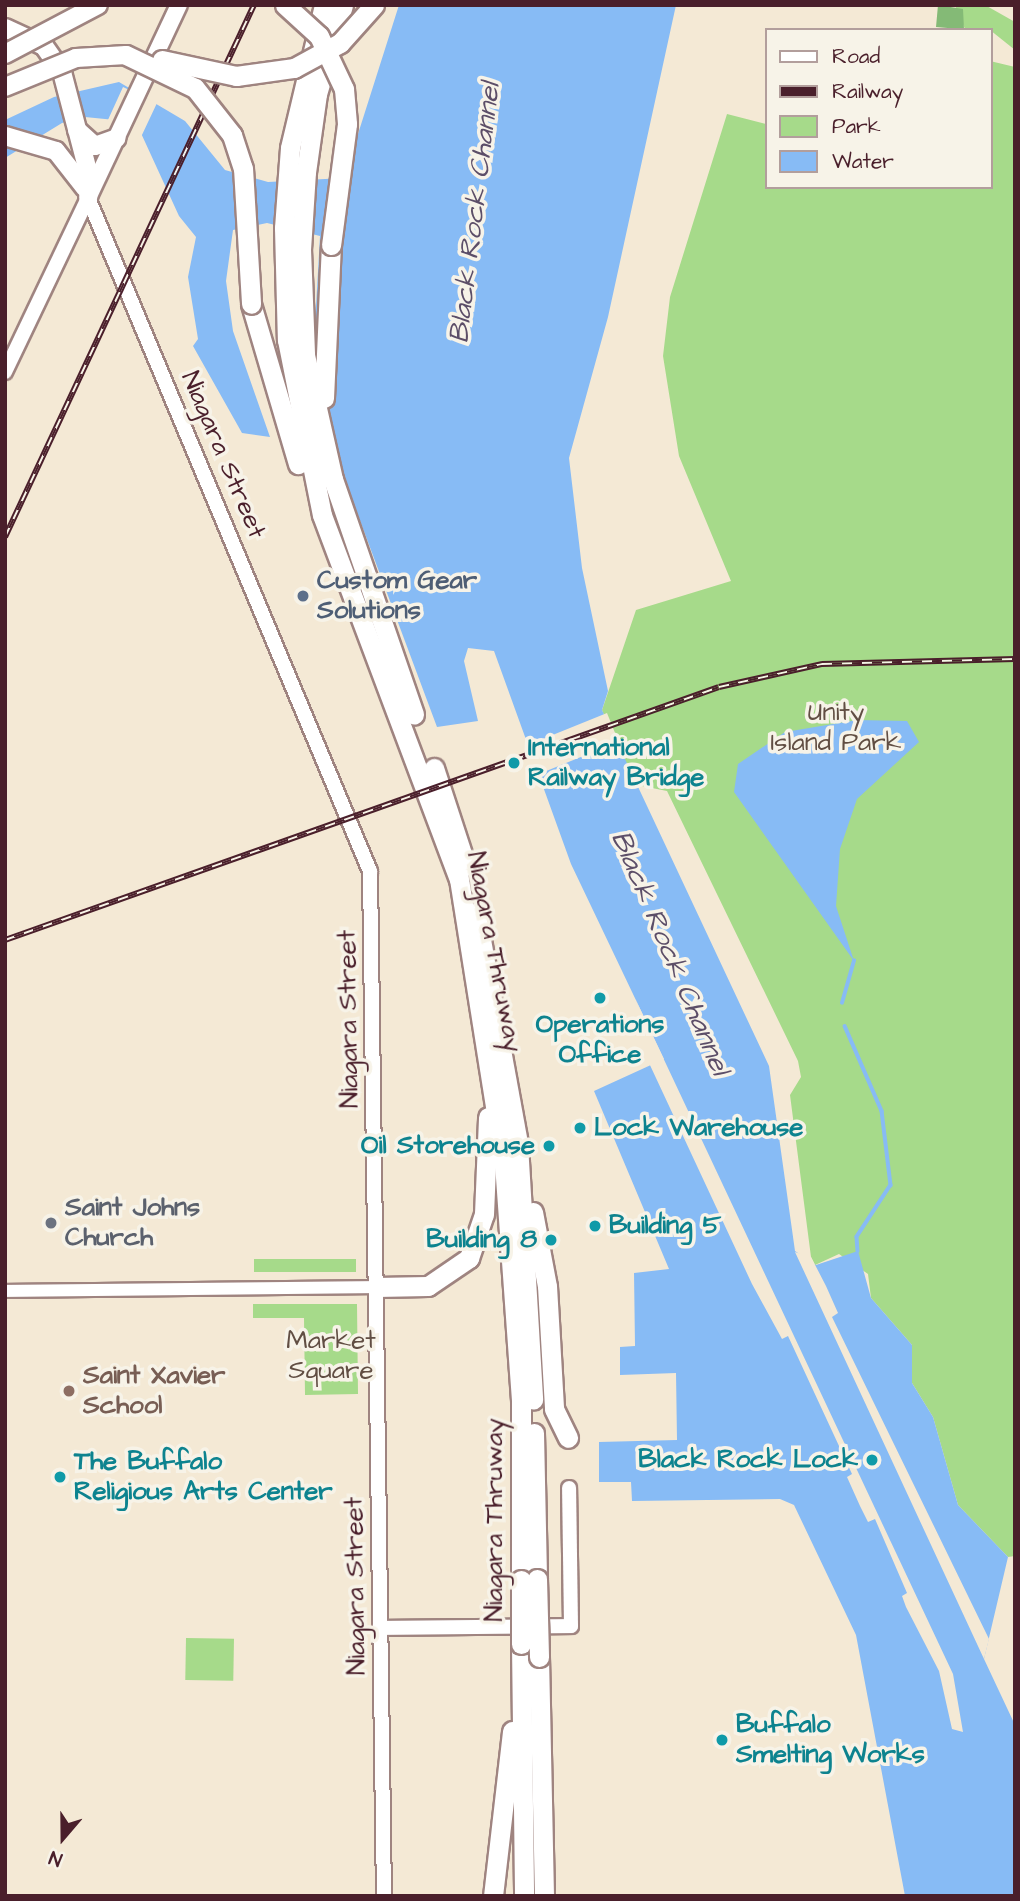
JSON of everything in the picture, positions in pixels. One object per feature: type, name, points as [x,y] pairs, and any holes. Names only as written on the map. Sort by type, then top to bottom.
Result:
[{"type":"highway","points":[[5,54],[98,5]]},
{"type":"highway","points":[[285,5],[326,47],[346,107],[323,325],[333,479]]},
{"type":"highway","name":"Niagara Thruway","points":[[324,5],[290,148],[293,387],[322,515],[459,879],[504,1163],[521,1402],[529,1580]]},
{"type":"highway","name":"Niagara Thruway","points":[[342,5],[317,94],[292,251],[305,355],[333,479],[458,834],[489,970],[519,1159],[533,1361],[524,1896]]},
{"type":"highway","points":[[5,87],[76,58],[126,55],[236,76],[273,74],[312,62],[340,43],[374,5]]},
{"type":"highway","points":[[5,28],[50,52],[69,99],[76,125],[88,198]]},
{"type":"highway","points":[[126,55],[195,88],[232,135],[243,167],[250,304],[286,427],[322,515]]},
{"type":"highway","points":[[76,125],[95,146],[120,131]]},
{"type":"highway","points":[[5,136],[44,144],[72,167],[88,198]]},
{"type":"highway","points":[[376,1287],[428,1286],[448,1278],[477,1246],[489,1071]]},
{"type":"highway","points":[[519,1159],[547,1286],[554,1409],[568,1438]]},
{"type":"highway","points":[[493,1896],[527,1655]]},
{"type":"highway","name":"Niagara Thruway","points":[[527,1655],[544,1896]]},
{"type":"main road","points":[[5,372],[179,5]]},
{"type":"main road","name":"Niagara Street","points":[[88,198],[370,871],[384,1896]]},
{"type":"main road","points":[[381,1628],[571,1626],[569,1488]]},
{"type":"street","points":[[5,1292],[376,1287]]},
{"type":"green space","points":[[938,5],[963,9],[964,28],[936,27]]},
{"type":"green space","points":[[955,5],[985,5],[1015,22],[1015,50],[992,32],[992,28],[965,28]]},
{"type":"green space","name":"Unity Island Park","points":[[992,61],[1015,67],[1015,1556],[1008,1557],[958,1505],[933,1417],[912,1383],[912,1345],[871,1298],[868,1274],[839,1254],[815,1265],[811,1257],[790,1095],[801,1077],[798,1061],[667,791],[632,784],[602,710],[636,610],[731,581],[679,456],[663,356],[670,297],[727,114],[764,123],[764,189],[992,189]]},
{"type":"green space","name":"Market Square","points":[[254,1259],[356,1259],[356,1272],[254,1272]]},
{"type":"green space","name":"Market Square","points":[[253,1304],[357,1304],[358,1394],[305,1395],[304,1318],[253,1318]]},
{"type":"green space","points":[[186,1638],[234,1639],[233,1681],[185,1680]]},
{"type":"water","name":"Black Rock Channel","points":[[399,5],[676,5],[608,317],[569,458],[582,568],[608,691],[602,710],[769,1066],[795,1251],[816,1265],[858,1251],[871,1298],[912,1345],[912,1383],[933,1417],[958,1505],[1008,1557],[984,1659],[1015,1725],[1015,1896],[905,1896],[856,1635],[794,1505],[780,1499],[632,1501],[631,1482],[599,1482],[599,1442],[677,1440],[676,1373],[620,1375],[620,1347],[635,1346],[634,1273],[669,1269],[594,1091],[664,1059],[571,864],[494,651],[468,648],[464,661],[478,721],[437,727],[340,467],[329,411],[329,325],[315,324],[320,236],[267,223],[233,230],[226,281],[233,331],[270,437],[242,433],[193,346],[198,339],[188,277],[196,237],[179,216],[140,131],[115,120],[85,117],[62,123],[5,158],[5,120],[54,97],[119,82],[185,121],[225,170],[268,182],[344,178]]},
{"type":"water","points":[[857,720],[907,721],[919,742],[857,799],[840,849],[836,906],[854,961],[734,792],[738,764],[785,732]]},
{"type":"pier","points":[[123,87],[157,103],[141,137],[115,120],[107,122]]},
{"type":"pier","points":[[607,713],[619,742],[537,775],[525,746]]},
{"type":"pier","points":[[635,998],[953,1674],[963,1732],[952,1729],[939,1671],[906,1607],[902,1596],[907,1593],[875,1519],[868,1522],[860,1506],[847,1477],[852,1474],[788,1336],[782,1339],[752,1284],[649,1063],[660,1058]]},
{"type":"pier","points":[[795,1252],[811,1257],[826,1286],[838,1313],[832,1317],[989,1639],[984,1659]]},
{"type":"waterway","points":[[842,1003],[854,961]]},
{"type":"waterway","points":[[845,1026],[882,1111],[891,1185],[857,1237],[858,1251]]},
{"type":"railway","points":[[5,537],[254,5]]},
{"type":"railway","points":[[5,940],[719,687],[822,664],[1015,659]]},
{"type":"place","name":"Custom Gear Solutions","points":[[303,596]]},
{"type":"place","name":"International Railway Bridge","points":[[514,763]]},
{"type":"place","name":"Operations Office","points":[[600,998]]},
{"type":"place","name":"Lock Warehouse","points":[[580,1128]]},
{"type":"place","name":"Oil Storehouse","points":[[549,1146]]},
{"type":"place","name":"Saint Johns Church","points":[[51,1223]]},
{"type":"place","name":"Building 5","points":[[595,1226]]},
{"type":"place","name":"Building 8","points":[[551,1240]]},
{"type":"place","name":"Saint Xavier School","points":[[69,1391]]},
{"type":"place","name":"Black Rock Lock","points":[[872,1460]]},
{"type":"place","name":"The Buffalo Religious Arts Center","points":[[60,1477]]},
{"type":"place","name":"Buffalo Smelting Works","points":[[722,1740]]}]
